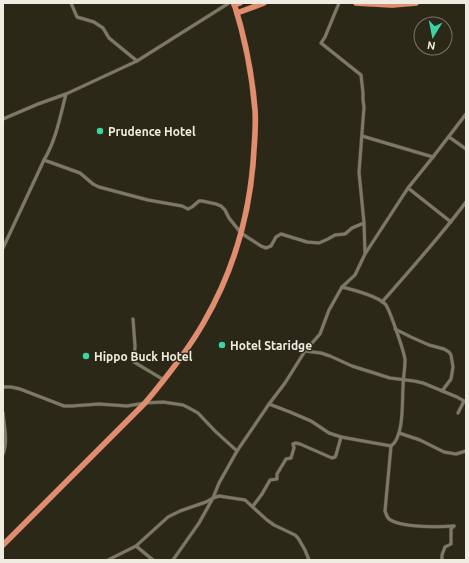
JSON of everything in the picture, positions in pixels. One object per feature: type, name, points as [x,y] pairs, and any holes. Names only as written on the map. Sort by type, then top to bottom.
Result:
[{"type":"highway","points":[[3,545],[144,403],[164,380],[178,362],[204,322],[225,280],[241,233],[250,189],[255,134],[255,111],[247,49],[234,3]]},
{"type":"highway","points":[[237,13],[264,3]]},
{"type":"highway","points":[[356,3],[392,5],[416,3]]},
{"type":"street","points":[[72,3],[78,18],[94,22],[103,28],[109,38],[137,61]]},
{"type":"street","points":[[3,119],[66,94],[137,61],[234,3]]},
{"type":"street","points":[[339,3],[321,43],[361,75],[364,107],[359,172],[364,223],[365,254]]},
{"type":"street","points":[[3,248],[50,150],[66,94]]},
{"type":"street","points":[[173,560],[199,523],[237,451],[285,383],[305,351],[320,334],[329,310],[342,287],[355,275],[365,254],[408,188],[466,114]]},
{"type":"street","points":[[362,136],[433,158]]},
{"type":"street","points":[[449,137],[466,148]]},
{"type":"street","points":[[44,160],[80,173],[99,187],[148,200],[182,206],[188,209],[202,200],[216,204],[225,210],[229,218],[241,233],[266,248],[271,246],[276,237],[281,234],[307,242],[319,243],[335,235],[345,234],[352,228],[364,223]]},
{"type":"street","points":[[408,188],[451,222]]},
{"type":"street","points":[[382,302],[423,256],[466,202]]},
{"type":"street","points":[[342,287],[361,292],[382,302],[388,308],[405,359],[403,400],[399,433],[396,441],[391,446],[385,511],[386,515],[389,519],[403,524],[438,527],[454,526],[451,529],[451,544],[445,547],[442,560]]},
{"type":"street","points":[[133,319],[136,346],[134,362],[164,380]]},
{"type":"street","points":[[395,329],[429,345],[449,352],[454,367],[451,379],[442,391]]},
{"type":"street","points":[[305,351],[321,353],[390,378],[424,383],[457,397],[464,402],[458,413]]},
{"type":"street","points":[[3,387],[20,389],[64,406],[99,404],[128,406],[163,402],[183,405],[196,411],[237,451]]},
{"type":"street","points":[[269,404],[311,421],[329,433],[340,437],[391,446]]},
{"type":"street","points":[[3,413],[6,442],[3,454]]},
{"type":"street","points":[[399,433],[420,440],[444,452],[456,454],[466,451]]},
{"type":"street","points":[[253,506],[270,480],[277,479],[277,474],[286,459],[291,458],[294,448],[293,444],[300,444],[335,458],[340,437]]},
{"type":"street","points":[[108,560],[136,546],[168,517],[219,496],[245,500],[274,525],[292,533],[298,538],[306,550],[310,560]]},
{"type":"street","points":[[136,546],[153,560]]},
{"type":"place","name":"Prudence Hotel","points":[[100,131]]},
{"type":"place","name":"Hotel Staridge","points":[[222,345]]},
{"type":"place","name":"Hippo Buck Hotel","points":[[86,356]]}]
